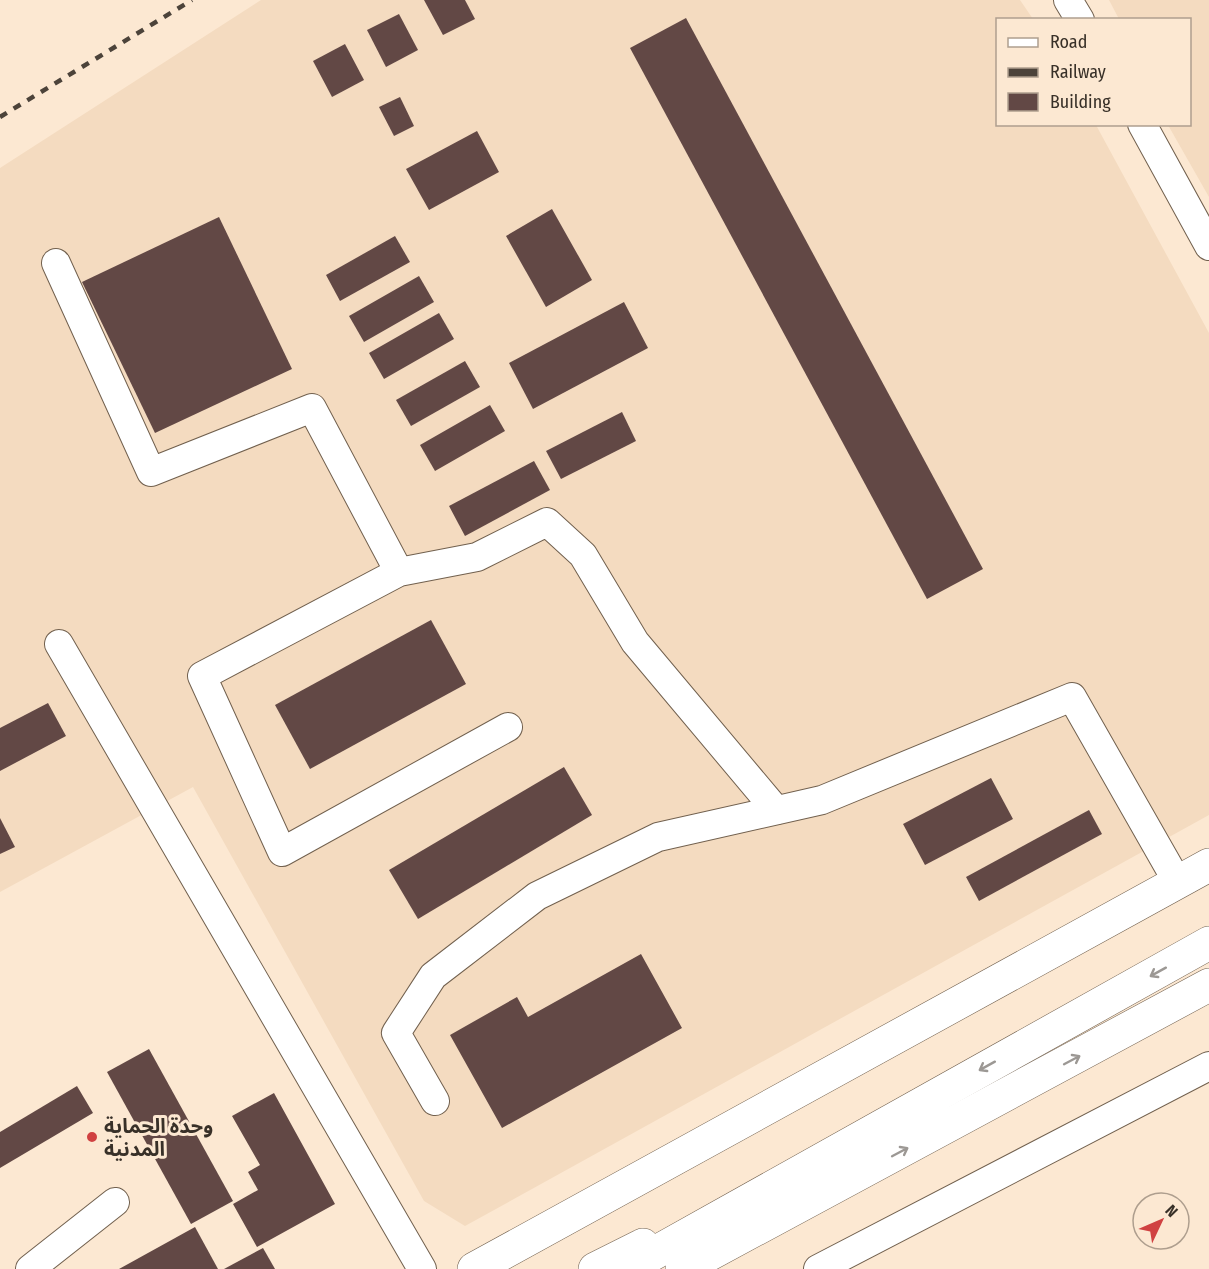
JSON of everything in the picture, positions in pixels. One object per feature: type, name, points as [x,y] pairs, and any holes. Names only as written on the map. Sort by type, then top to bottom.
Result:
[{"type":"main road","points":[[474,1269],[1209,866]]},
{"type":"main road","points":[[626,1269],[1209,943]]},
{"type":"main road","points":[[682,1269],[1209,985]]},
{"type":"main road","points":[[596,1269],[830,1153]]},
{"type":"main road","points":[[704,1269],[855,1177]]},
{"type":"street","points":[[1068,0],[1079,18]]},
{"type":"street","points":[[1143,126],[1209,246]]},
{"type":"street","points":[[56,263],[151,472],[312,408],[399,572]]},
{"type":"street","points":[[508,727],[282,852],[202,676],[399,572],[477,557],[547,522],[583,555],[635,642],[776,810]]},
{"type":"street","points":[[60,644],[422,1269]]},
{"type":"street","points":[[435,1101],[396,1033],[433,976],[537,896],[658,837],[822,800],[1072,698],[1178,883]]},
{"type":"street","points":[[818,1269],[1209,1066]]},
{"type":"street","points":[[30,1269],[115,1202]]},
{"type":"shaded area","points":[[261,0],[1020,0],[1032,18],[996,18],[996,126],[1097,126],[1209,333],[1209,815],[465,1226],[424,1201],[193,787],[0,892],[0,168]]},
{"type":"shaded area","points":[[1109,0],[1209,0],[1209,197],[1169,126],[1191,126],[1191,18],[1118,18]]},
{"type":"building","points":[[424,0],[465,0],[475,19],[443,35]]},
{"type":"building","points":[[399,14],[418,50],[386,67],[367,30]]},
{"type":"building","points":[[686,18],[983,569],[927,599],[630,48]]},
{"type":"building","points":[[345,44],[364,80],[332,97],[313,61]]},
{"type":"building","points":[[400,97],[414,126],[394,136],[379,107]]},
{"type":"building","points":[[477,131],[499,172],[429,210],[406,169]]},
{"type":"building","points":[[552,209],[592,280],[546,307],[506,236]]},
{"type":"building","points":[[219,217],[292,369],[155,433],[82,282]]},
{"type":"building","points":[[395,236],[410,262],[340,301],[326,275]]},
{"type":"building","points":[[419,276],[434,302],[364,342],[349,316]]},
{"type":"building","points":[[624,302],[648,348],[533,409],[509,363]]},
{"type":"building","points":[[439,313],[454,339],[384,379],[369,353]]},
{"type":"building","points":[[465,361],[480,387],[411,426],[396,400]]},
{"type":"building","points":[[490,405],[505,431],[435,471],[420,445]]},
{"type":"building","points":[[622,412],[636,441],[561,479],[546,451]]},
{"type":"building","points":[[534,461],[550,490],[465,536],[449,506]]},
{"type":"building","points":[[431,620],[466,684],[310,769],[275,705]]},
{"type":"building","points":[[48,703],[66,736],[0,771],[0,728]]},
{"type":"building","points":[[564,767],[592,815],[418,919],[389,870]]},
{"type":"building","points":[[991,778],[1013,819],[925,865],[903,824]]},
{"type":"building","points":[[1089,810],[1102,834],[979,901],[966,877]]},
{"type":"building","points":[[0,818],[15,847],[0,854]]},
{"type":"building","points":[[641,954],[682,1028],[502,1128],[450,1035],[517,997],[528,1017]]},
{"type":"building","points":[[149,1049],[233,1201],[191,1224],[107,1072]]},
{"type":"building","points":[[77,1086],[93,1113],[0,1168],[0,1132]]},
{"type":"building","points":[[274,1093],[335,1204],[257,1247],[233,1204],[258,1190],[248,1172],[260,1165],[232,1116]]},
{"type":"building","points":[[195,1227],[218,1269],[119,1269]]},
{"type":"building","points":[[263,1248],[275,1269],[224,1269]]},
{"type":"railway","points":[[0,117],[192,0]]},
{"type":"place","name":"وحدة الحماية المدنية","points":[[92,1137]]}]
